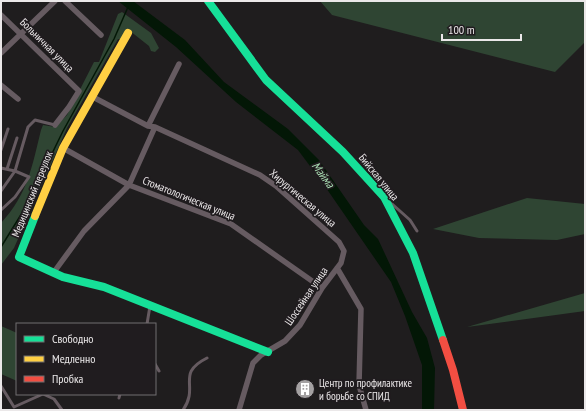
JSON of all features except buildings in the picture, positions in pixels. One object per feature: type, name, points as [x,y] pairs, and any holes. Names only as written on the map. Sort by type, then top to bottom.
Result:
[{"type":"street","points":[[1,53],[55,1]]},
{"type":"street","points":[[65,1],[101,36]]},
{"type":"street","name":"Бийская улица","points":[[208,1],[266,80],[343,152],[384,197],[413,253],[453,370],[463,410]]},
{"type":"street","name":"Больничная улица","points":[[1,15],[79,91],[69,107],[54,125]]},
{"type":"street","name":"Медицинский переулок","points":[[128,33],[91,96],[63,148],[19,257],[63,277],[104,287],[268,352]]},
{"type":"street","points":[[148,126],[179,64]]},
{"type":"street","points":[[1,85],[18,99]]},
{"type":"street","name":"Хирургическая улица","points":[[91,96],[148,126],[155,127],[260,175],[339,242],[344,251],[343,258],[337,268]]},
{"type":"street","points":[[54,272],[84,230],[129,185],[155,127]]},
{"type":"street","name":"Стоматологическая улица","points":[[63,148],[129,185],[231,224],[322,288]]},
{"type":"street","points":[[337,268],[361,309],[359,385],[366,410]]},
{"type":"street","name":"Шоссейная улица","points":[[238,410],[253,363],[257,358],[285,342],[300,325],[322,288],[337,268]]},
{"type":"lane","points":[[1,191],[15,171],[28,127],[35,120],[54,125]]},
{"type":"lane","points":[[1,150],[8,129]]},
{"type":"lane","points":[[7,169],[17,138]]},
{"type":"lane","points":[[1,168],[15,171],[29,177],[15,197],[1,210]]},
{"type":"lane","points":[[384,197],[410,220],[417,231]]},
{"type":"lane","points":[[148,323],[150,305]]},
{"type":"lane","points":[[183,410],[191,393],[188,381],[190,373],[196,364],[207,358]]},
{"type":"lane","points":[[156,366],[159,371]]},
{"type":"lane","points":[[1,386],[14,407],[41,395]]},
{"type":"lane","points":[[45,395],[54,399],[62,410]]},
{"type":"shaded area","points":[[320,1],[585,1],[585,42],[555,72],[332,15]]},
{"type":"shaded area","points":[[122,12],[151,33],[159,48],[155,52],[151,51],[149,46],[130,31],[122,39],[118,39],[67,128],[14,248],[1,265],[1,223],[17,201],[28,179],[43,125],[55,127],[67,115],[94,62],[99,62],[118,14]]},
{"type":"shaded area","points":[[527,198],[585,204],[585,234],[557,240],[479,238],[433,229]]},
{"type":"shaded area","points":[[585,293],[585,311],[467,327]]},
{"type":"shaded area","points":[[1,326],[16,333],[16,381],[1,374]]},
{"type":"water","name":"Майма","points":[[118,1],[133,1],[185,40],[224,82],[288,129],[319,160],[364,225],[378,239],[412,312],[427,338],[435,368],[434,410],[422,410],[422,365],[405,316],[391,282],[298,150],[236,102],[176,47]]},
{"type":"waterway","points":[[1,247],[27,205],[63,131],[114,39],[128,7]]},
{"type":"traffic: fast","points":[[208,1],[266,80],[343,152],[384,197],[413,253],[443,340]]},
{"type":"traffic: fast","points":[[35,216],[19,257],[63,277],[104,287],[268,352]]},
{"type":"traffic: slow","points":[[35,216],[63,148],[128,33]]},
{"type":"traffic: jam","points":[[443,340],[453,370],[463,410]]},
{"type":"place","name":"Центр по профилактике и борьбе со СПИД","points":[[305,389]]}]
